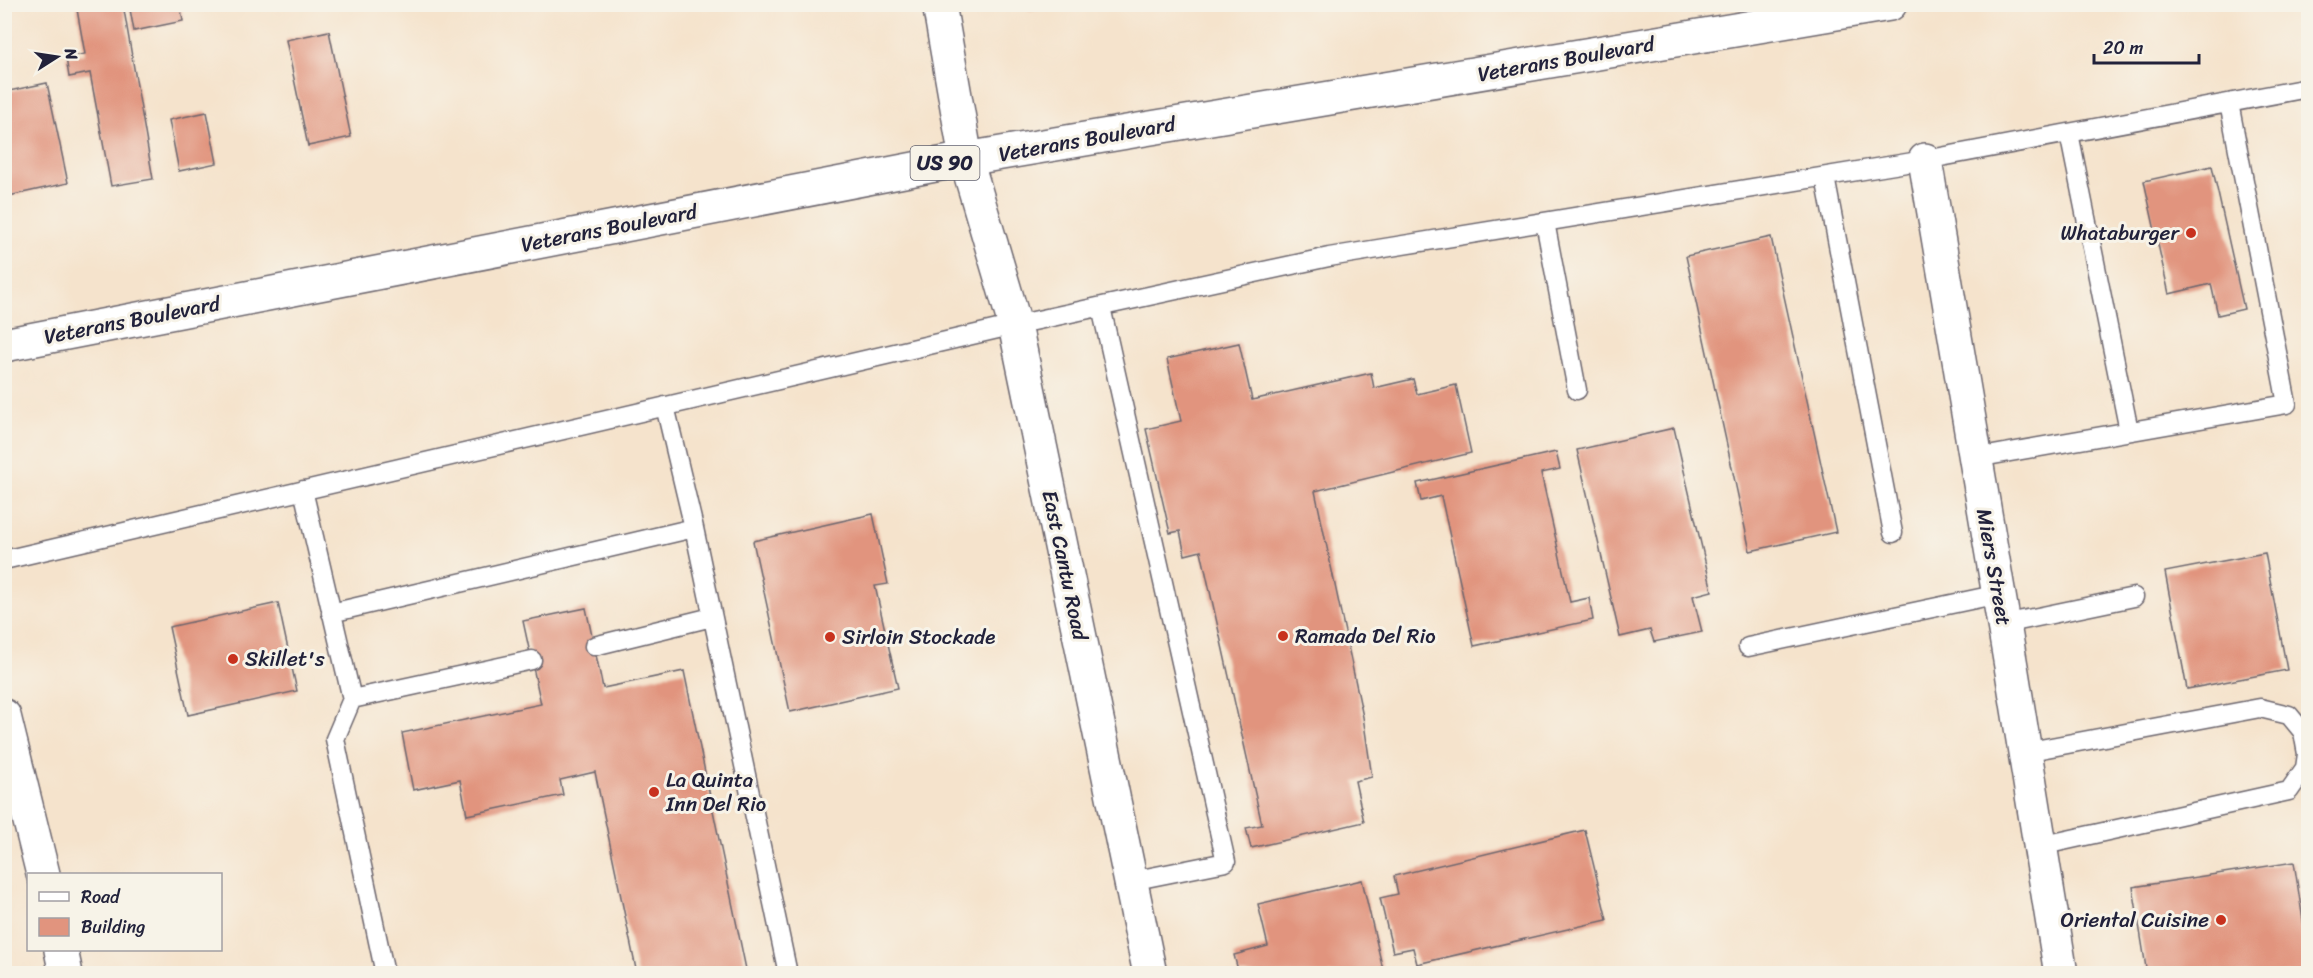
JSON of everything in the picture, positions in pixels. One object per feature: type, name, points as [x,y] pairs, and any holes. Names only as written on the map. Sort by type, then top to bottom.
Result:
[{"type":"street","name":"East Cantu Road","points":[[939,4],[966,159],[1015,325],[1150,974]]},
{"type":"street","name":"Veterans Boulevard","points":[[4,345],[966,159],[1890,4]]},
{"type":"street","name":"Miers Street","points":[[1925,160],[2002,609],[2061,974]]},
{"type":"street","points":[[4,716],[43,873]]},
{"type":"street","points":[[61,951],[66,974]]},
{"type":"lane","points":[[4,560],[1015,325],[1329,257],[1925,160],[2308,88]]},
{"type":"lane","points":[[1976,458],[2287,404],[2229,103]]},
{"type":"lane","points":[[2069,133],[2130,431]]},
{"type":"lane","points":[[1825,177],[1893,533]]},
{"type":"lane","points":[[1545,222],[1577,390]]},
{"type":"lane","points":[[1101,307],[1226,862],[1131,881]]},
{"type":"lane","points":[[665,406],[694,528],[788,974]]},
{"type":"lane","points":[[303,490],[352,699],[335,739],[385,974]]},
{"type":"lane","points":[[331,612],[694,528]]},
{"type":"lane","points":[[1748,647],[2002,609],[2134,597]]},
{"type":"lane","points":[[594,646],[712,617]]},
{"type":"lane","points":[[352,699],[532,660]]},
{"type":"lane","points":[[2025,752],[2260,708],[2289,715],[2303,732],[2307,754],[2305,768],[2289,791],[2040,846]]},
{"type":"building","points":[[76,4],[123,4],[153,179],[111,186],[90,73],[69,77],[66,57],[85,54]]},
{"type":"building","points":[[129,4],[180,4],[183,21],[134,31]]},
{"type":"building","points":[[1028,4],[1050,4],[1050,6],[1029,10]]},
{"type":"building","points":[[329,31],[351,137],[308,146],[286,40]]},
{"type":"building","points":[[47,83],[68,183],[4,197],[4,92]]},
{"type":"building","points":[[207,112],[217,163],[179,171],[169,120]]},
{"type":"building","name":"Whataburger","points":[[2212,166],[2244,309],[2218,315],[2211,284],[2169,294],[2144,181]]},
{"type":"building","points":[[1771,237],[1836,532],[1750,551],[1686,256]]},
{"type":"building","name":"Ramada Del Rio","points":[[1239,343],[1252,400],[1371,373],[1374,388],[1413,379],[1417,394],[1456,385],[1471,453],[1315,491],[1363,717],[1372,777],[1355,781],[1364,822],[1251,848],[1246,828],[1262,825],[1201,551],[1185,555],[1180,531],[1170,533],[1146,429],[1181,421],[1167,359]]},
{"type":"building","points":[[1674,428],[1712,591],[1693,596],[1702,632],[1654,642],[1650,630],[1620,637],[1577,450]]},
{"type":"building","points":[[1556,452],[1560,469],[1541,473],[1570,602],[1589,598],[1593,620],[1474,646],[1441,496],[1421,501],[1417,483]]},
{"type":"building","name":"Sirloin Stockade","points":[[873,514],[888,584],[875,586],[898,688],[790,712],[753,541]]},
{"type":"building","points":[[2265,553],[2287,670],[2187,689],[2165,572]]},
{"type":"building","name":"Skillet's","points":[[278,603],[297,691],[188,715],[169,627]]},
{"type":"building","name":"La Quinta Inn Del Rio","points":[[586,608],[603,688],[684,671],[747,974],[637,974],[595,772],[560,780],[563,795],[467,815],[460,780],[413,790],[402,733],[541,704],[523,621]]},
{"type":"building","points":[[1585,830],[1607,920],[1417,964],[1413,948],[1393,952],[1380,898],[1398,894],[1394,876]]},
{"type":"building","name":"Oriental Cuisine","points":[[2294,862],[2308,953],[2308,974],[2147,974],[2133,887]]},
{"type":"building","points":[[1362,880],[1384,974],[1239,974],[1234,955],[1268,946],[1258,904]]},
{"type":"place","name":"Whataburger","points":[[2191,233]]},
{"type":"place","name":"Ramada Del Rio","points":[[1283,636]]},
{"type":"place","name":"Sirloin Stockade","points":[[830,637]]},
{"type":"place","name":"Skillet's","points":[[233,659]]},
{"type":"place","name":"La Quinta Inn Del Rio","points":[[654,792]]},
{"type":"place","name":"Oriental Cuisine","points":[[2221,920]]}]
